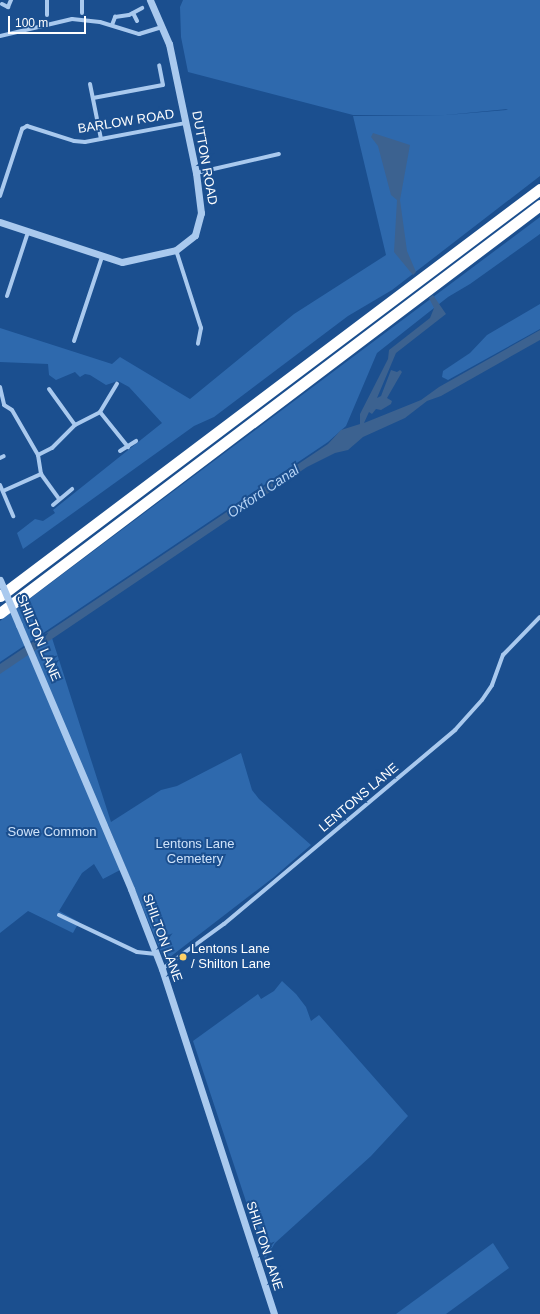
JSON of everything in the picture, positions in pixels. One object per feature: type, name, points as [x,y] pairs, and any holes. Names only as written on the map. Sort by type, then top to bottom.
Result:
[{"type":"highway","points":[[0,596],[540,189]]},
{"type":"highway","points":[[0,613],[540,205]]},
{"type":"street","points":[[2,4],[8,7],[11,0]]},
{"type":"street","points":[[47,0],[47,15]]},
{"type":"street","points":[[82,0],[82,13]]},
{"type":"street","name":"DUTTON ROAD","points":[[0,222],[102,257],[122,262],[176,250],[191,240],[201,222],[196,173],[176,70],[163,27],[150,0]]},
{"type":"street","points":[[112,25],[115,17],[133,13],[142,8]]},
{"type":"street","points":[[133,13],[137,21]]},
{"type":"street","points":[[0,36],[61,20],[84,20],[112,25],[139,34],[163,27]]},
{"type":"street","points":[[93,98],[163,85],[159,65]]},
{"type":"street","points":[[90,84],[101,139]]},
{"type":"street","name":"BARLOW ROAD","points":[[0,196],[22,129],[27,126],[74,141],[101,139],[186,122]]},
{"type":"street","points":[[196,173],[279,154]]},
{"type":"street","points":[[7,296],[28,232]]},
{"type":"street","points":[[176,250],[201,328],[198,344]]},
{"type":"street","points":[[74,341],[102,257]]},
{"type":"street","points":[[38,455],[52,448],[75,425],[100,412],[118,384]]},
{"type":"street","points":[[0,387],[2,406],[11,408],[38,455],[41,474],[60,499]]},
{"type":"street","points":[[49,389],[75,425]]},
{"type":"street","points":[[100,412],[128,447]]},
{"type":"street","points":[[120,451],[136,441]]},
{"type":"street","points":[[3,491],[41,474]]},
{"type":"street","points":[[0,485],[13,516]]},
{"type":"street","points":[[53,505],[72,489]]},
{"type":"street","name":"SHILTON LANE","points":[[0,580],[131,889],[162,969],[274,1314]]},
{"type":"street","name":"LENTONS LANE","points":[[162,969],[224,924],[455,730],[482,700],[492,685],[503,655],[540,618]]},
{"type":"street","points":[[60,915],[137,952],[156,954]]},
{"type":"green space","points":[[183,0],[540,0],[540,176],[392,290],[348,316],[214,417],[194,426],[23,549],[17,533],[35,519],[43,521],[55,513],[53,510],[162,423],[129,387],[118,381],[106,385],[90,375],[85,374],[80,377],[75,372],[56,380],[49,375],[48,364],[0,362],[0,328],[112,364],[120,357],[190,399],[294,314],[386,255],[353,116],[447,115],[508,109],[446,115],[353,115],[188,72],[181,37],[180,7]]},
{"type":"green space","points":[[540,217],[540,234],[470,284],[448,297],[377,353],[346,426],[328,442],[0,662],[0,621]]},
{"type":"green space","points":[[540,304],[540,329],[448,380],[442,377],[443,371],[470,353],[487,335]]},
{"type":"green space","points":[[52,638],[111,822],[161,790],[177,786],[241,753],[252,790],[259,799],[311,845],[274,877],[170,957],[162,954],[108,825],[104,826],[122,869],[103,879],[94,864],[82,873],[59,911],[79,922],[73,933],[28,911],[0,933],[0,668],[31,653]]},
{"type":"green space","points":[[282,981],[296,994],[306,1007],[311,1021],[319,1015],[408,1116],[371,1156],[275,1243],[265,1259],[193,1041],[258,994],[261,999],[274,991]]},
{"type":"green space","points":[[493,1243],[509,1268],[446,1314],[396,1314]]},
{"type":"water","points":[[373,133],[410,145],[400,200],[407,251],[416,272],[413,275],[394,252],[397,200],[391,195],[378,146],[371,137]]},
{"type":"water","name":"Oxford Canal","points":[[433,295],[446,314],[396,353],[377,398],[381,396],[391,370],[397,372],[400,370],[402,372],[387,398],[392,401],[391,404],[381,410],[376,409],[372,414],[369,412],[364,423],[421,400],[439,387],[540,330],[540,340],[441,396],[427,401],[405,418],[363,437],[348,450],[335,453],[307,467],[0,674],[0,664],[328,444],[341,430],[360,424],[360,414],[388,359],[389,350],[430,318],[434,308],[429,298]]},
{"type":"place","name":"Lentons Lane / Shilton Lane","points":[[183,957]]},
{"type":"park label","name":"Sowe Common","points":[[52,832]]},
{"type":"park label","name":"Lentons Lane Cemetery","points":[[195,852]]}]
